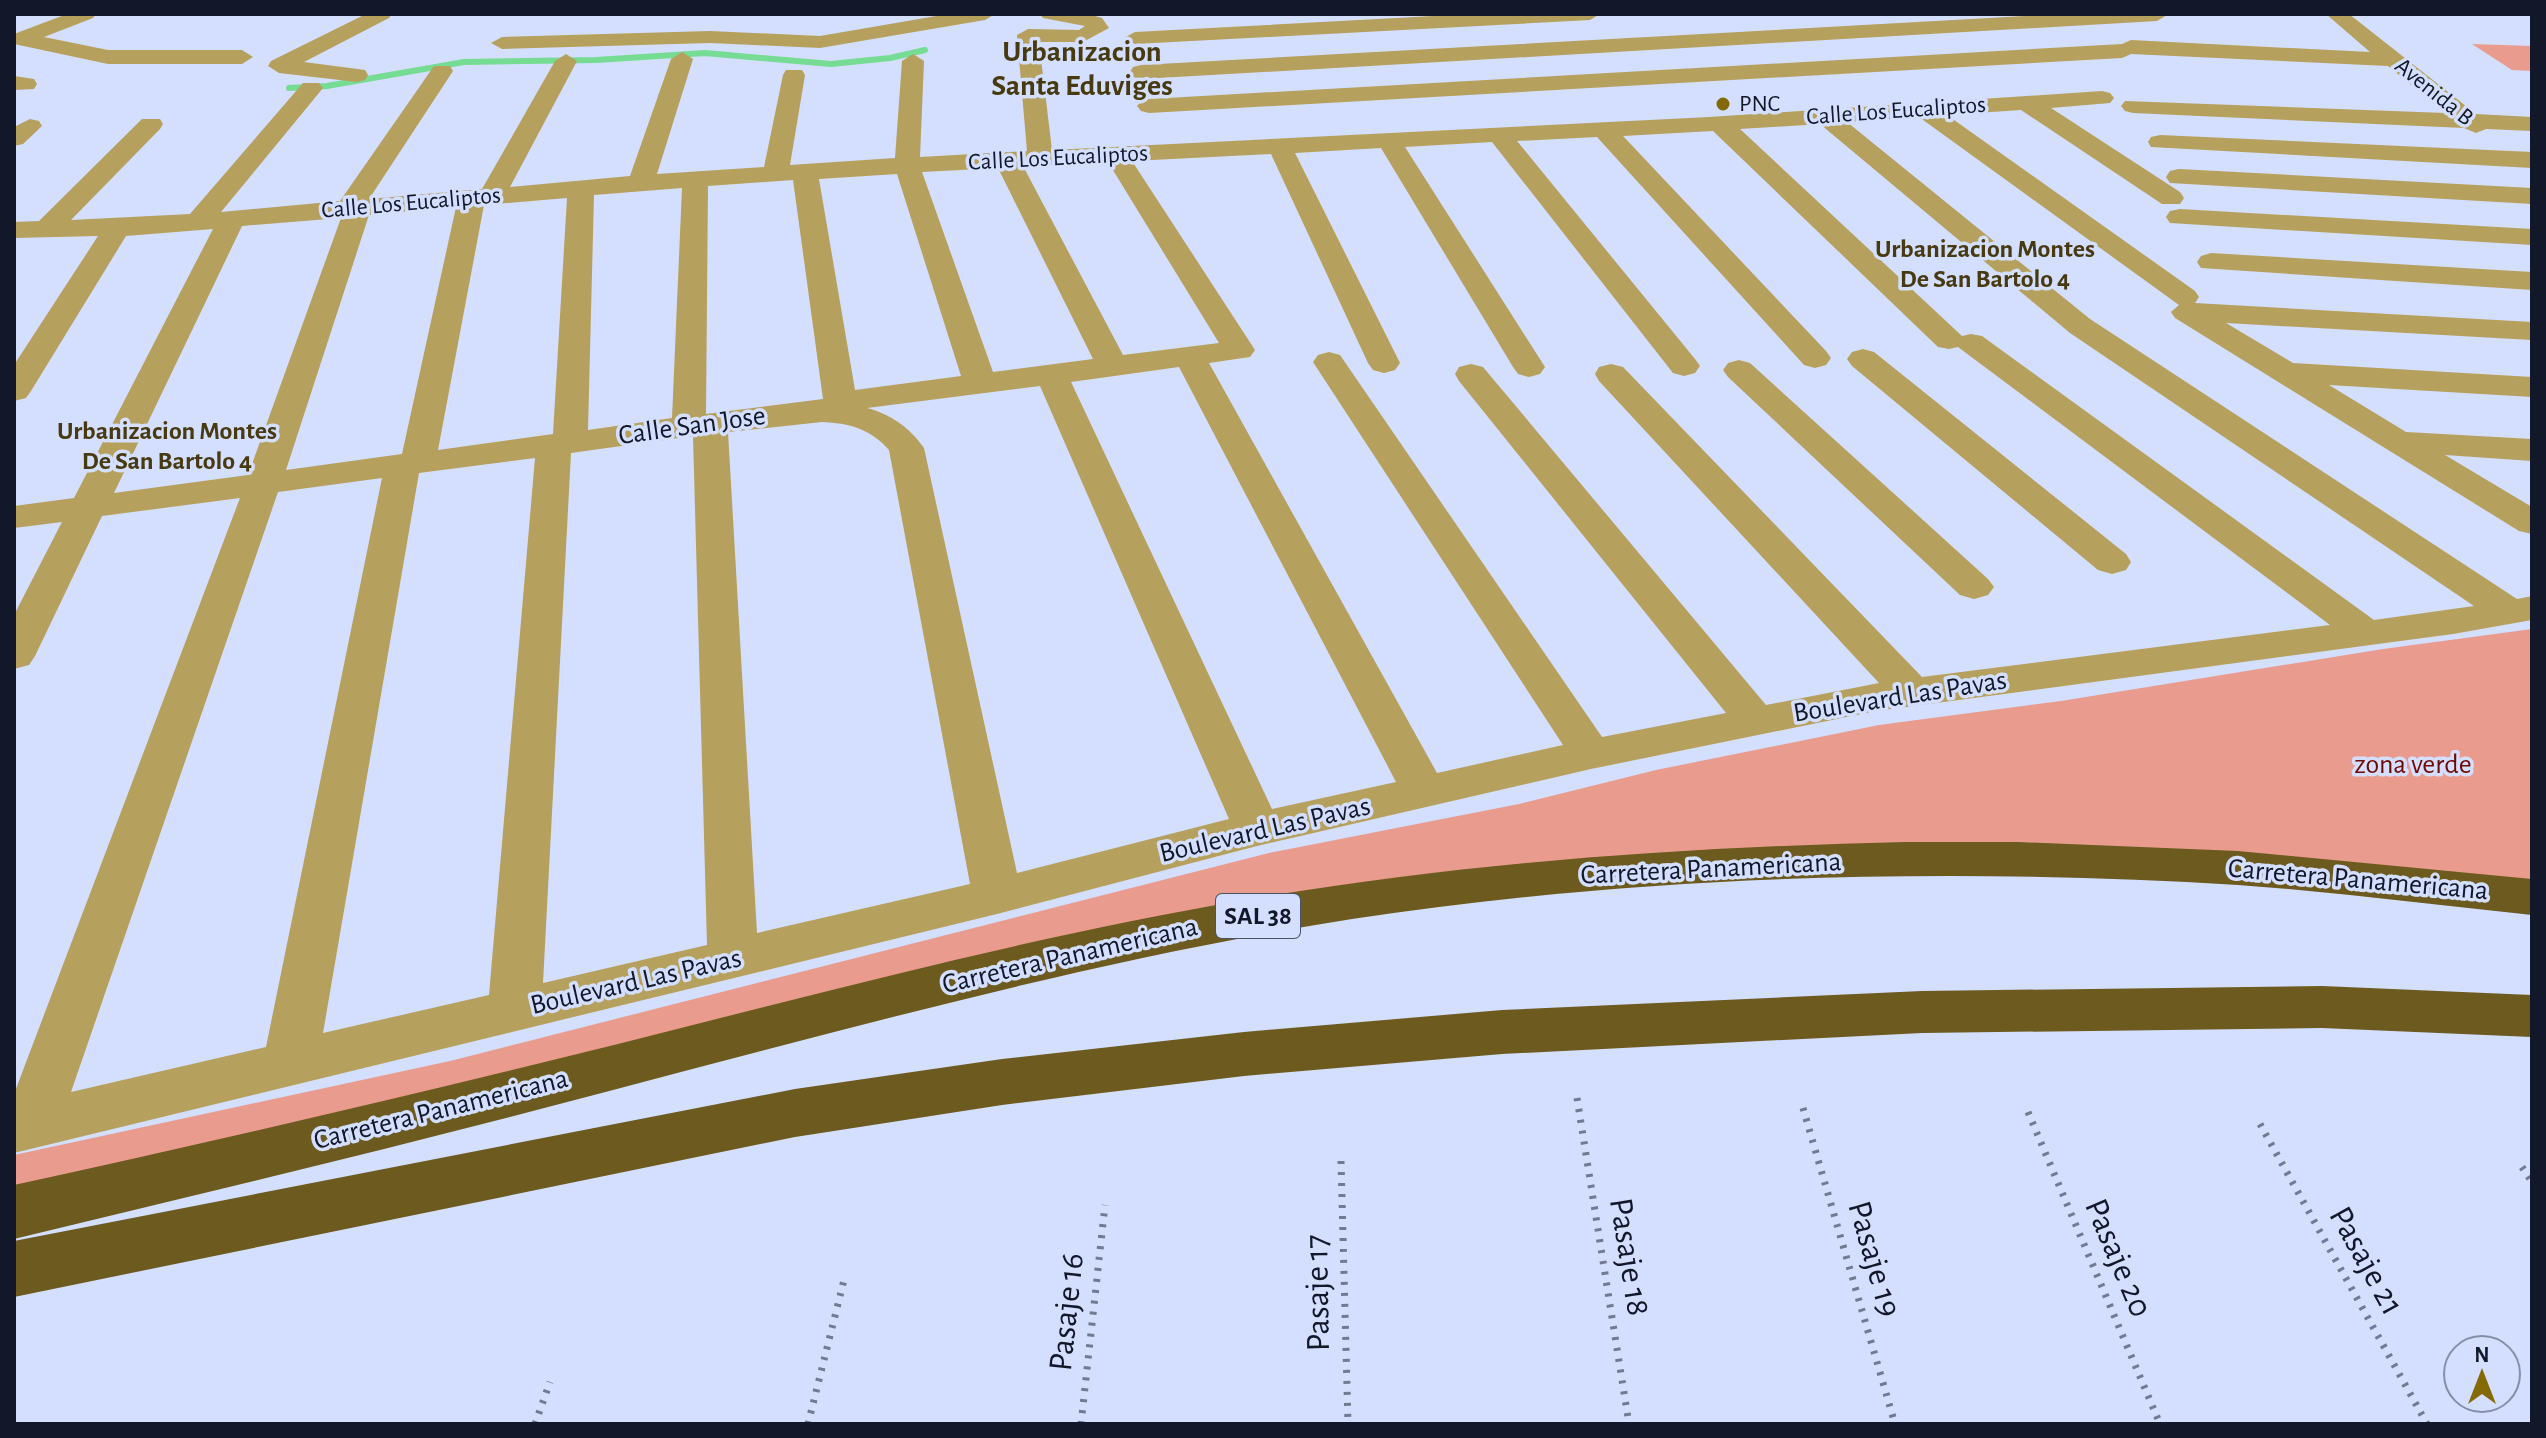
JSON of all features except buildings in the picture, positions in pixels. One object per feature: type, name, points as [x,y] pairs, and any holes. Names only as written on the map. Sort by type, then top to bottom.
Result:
[{"type":"highway","name":"Carretera Panamericana","points":[[14,1212],[517,1093],[762,1027],[1194,926],[1361,900],[1550,879],[1733,865],[1918,859],[2238,868],[2380,879],[2532,897]]},
{"type":"highway","points":[[14,1269],[795,1113],[1002,1082],[1244,1054],[1502,1032],[1922,1012],[2322,1007],[2532,1016]]},
{"type":"street","points":[[16,40],[86,14]]},
{"type":"street","points":[[279,66],[382,14]]},
{"type":"street","points":[[710,37],[720,14]]},
{"type":"street","points":[[502,43],[710,37],[829,41],[985,14]]},
{"type":"street","points":[[1040,159],[1028,35],[1083,36],[1098,28],[1095,22],[1050,14]]},
{"type":"street","points":[[1130,14],[1158,153]]},
{"type":"street","points":[[1135,38],[1592,14],[1960,342],[2366,633]]},
{"type":"street","name":"Avenida B","points":[[2336,14],[2469,121],[2528,163]]},
{"type":"street","points":[[1141,72],[2166,18]]},
{"type":"street","points":[[2129,20],[2166,18]]},
{"type":"street","points":[[815,23],[829,41]]},
{"type":"street","points":[[2313,28],[2359,30]]},
{"type":"street","points":[[16,40],[108,57],[248,62],[357,75]]},
{"type":"street","points":[[1149,106],[2127,49],[2394,60]]},
{"type":"street","points":[[641,183],[682,59]]},
{"type":"street","points":[[290,1064],[411,464],[482,196],[566,61]]},
{"type":"street","points":[[913,61],[907,166],[980,383]]},
{"type":"street","points":[[22,1127],[263,484],[354,207],[442,71]]},
{"type":"street","points":[[794,75],[791,173],[840,408],[980,383],[1239,350],[1116,155]]},
{"type":"street","points":[[198,222],[311,88]]},
{"type":"street","points":[[2398,88],[2430,90]]},
{"type":"street","name":"Calle Los Eucaliptos","points":[[14,230],[117,228],[198,222],[695,179],[1714,123],[2102,98]]},
{"type":"street","points":[[2026,103],[2177,197],[2532,237]]},
{"type":"street","points":[[2133,106],[2532,124]]},
{"type":"street","points":[[1923,109],[2184,297]]},
{"type":"street","points":[[1825,116],[2078,324],[2521,610]]},
{"type":"street","points":[[45,231],[151,124]]},
{"type":"street","points":[[1603,129],[1815,358]]},
{"type":"street","points":[[1499,135],[1684,366]]},
{"type":"street","points":[[1389,141],[1529,367]]},
{"type":"street","points":[[2160,142],[2528,163]]},
{"type":"street","points":[[1280,147],[1384,363]]},
{"type":"street","points":[[1007,160],[1113,366]]},
{"type":"street","points":[[695,179],[699,425],[733,959]]},
{"type":"street","points":[[515,1010],[581,188]]},
{"type":"street","points":[[2177,197],[2532,196]]},
{"type":"street","points":[[14,656],[232,218]]},
{"type":"street","points":[[14,391],[117,228]]},
{"type":"street","points":[[2211,262],[2532,281]]},
{"type":"street","points":[[2532,331],[2186,312],[2532,523]]},
{"type":"street","points":[[1189,356],[1424,792]]},
{"type":"street","points":[[1863,359],[2112,562]]},
{"type":"street","points":[[1329,362],[1591,754]]},
{"type":"street","points":[[1739,370],[1974,587]]},
{"type":"street","points":[[2286,373],[2532,387]]},
{"type":"street","points":[[1051,374],[1257,829]]},
{"type":"street","points":[[1471,374],[1756,721]]},
{"type":"street","points":[[1611,374],[1912,692]]},
{"type":"street","name":"Calle San Jose","points":[[14,517],[840,408],[893,430],[906,448],[997,896]]},
{"type":"street","points":[[2400,442],[2532,450]]},
{"type":"street","name":"Boulevard Las Pavas","points":[[22,1127],[997,896],[1257,829],[1591,754],[1912,692],[2521,610]]},
{"type":"path","name":"Pasaje 18","points":[[1577,1098],[1629,1424]]},
{"type":"path","name":"Pasaje 19","points":[[1803,1108],[1895,1424]]},
{"type":"path","name":"Pasaje 20","points":[[2028,1112],[2160,1424]]},
{"type":"path","name":"Pasaje 21","points":[[2260,1124],[2427,1424]]},
{"type":"path","name":"Pasaje 17","points":[[1341,1161],[1348,1424]]},
{"type":"path","points":[[2522,1167],[2532,1182]]},
{"type":"path","name":"Pasaje 16","points":[[1081,1424],[1105,1205]]},
{"type":"path","points":[[808,1424],[844,1280]]},
{"type":"path","points":[[535,1424],[550,1382]]},
{"type":"green space","points":[[2472,44],[2532,46],[2532,71],[2512,70]]},
{"type":"green space","name":"zona verde","points":[[2532,629],[2532,898],[2079,861],[1361,900],[14,1212],[14,1155],[450,1061],[1269,853],[1519,804],[1656,770],[1879,725],[2061,701],[2383,649]]},
{"type":"waterway","points":[[289,88],[327,86],[464,62],[596,60],[705,53],[831,64],[890,58],[925,50]]},
{"type":"place","name":"PNC","points":[[1723,104]]},
{"type":"district","name":"Urbanizacion Santa Eduviges","points":[[1082,69]]},
{"type":"district","name":"Urbanizacion Montes De San Bartolo 4","points":[[1985,264]]},
{"type":"district","name":"Urbanizacion Montes De San Bartolo 4","points":[[167,446]]}]
